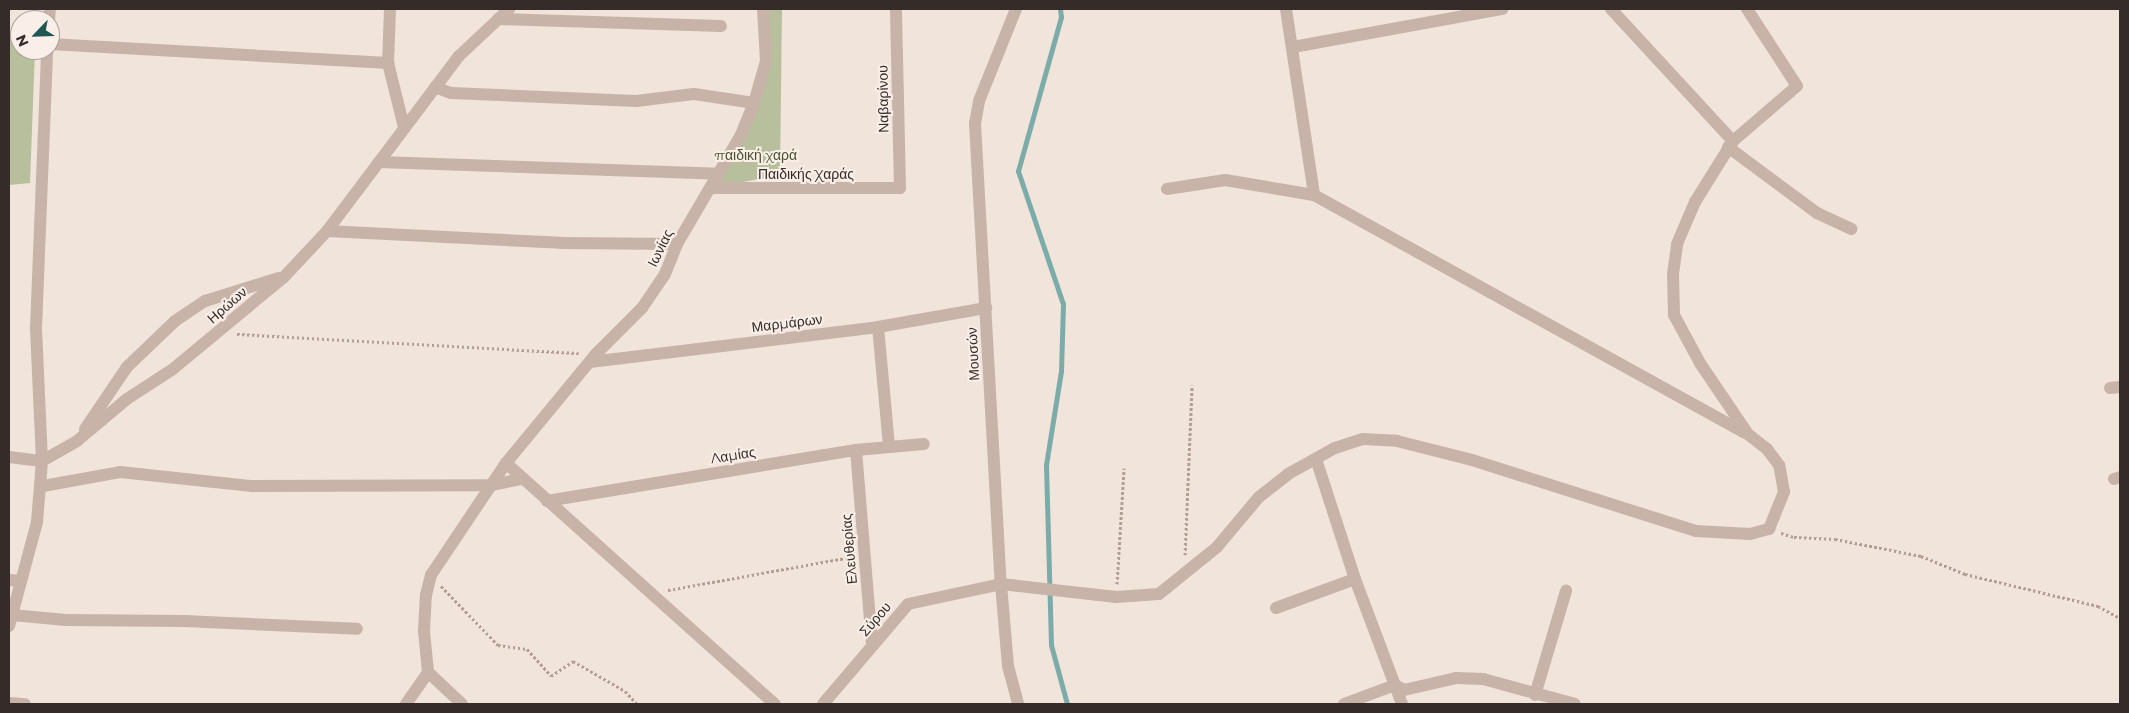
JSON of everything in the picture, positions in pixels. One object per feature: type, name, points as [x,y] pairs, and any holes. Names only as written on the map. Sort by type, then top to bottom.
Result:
[{"type":"street","points":[[390,9],[388,63],[404,127]]},
{"type":"street","name":"Ηρώων","points":[[42,461],[77,441],[127,399],[173,369],[284,277],[327,231],[459,56],[509,9]]},
{"type":"street","name":"Ιωνίας","points":[[428,672],[424,631],[426,595],[432,575],[506,463],[593,358],[642,308],[665,274],[677,244],[712,188],[754,103],[766,61],[763,9]]},
{"type":"street","name":"Ναβαρίνου","points":[[896,9],[900,188]]},
{"type":"street","name":"Μουσών","points":[[1016,9],[976,110],[1001,584],[1008,666],[1018,704]]},
{"type":"street","points":[[1286,9],[1314,194]]},
{"type":"street","points":[[1293,48],[1504,9]]},
{"type":"street","points":[[1611,9],[1730,144],[1817,213],[1852,229]]},
{"type":"street","points":[[1747,9],[1797,86],[1730,144],[1695,202],[1677,244],[1674,316],[1700,363],[1748,434]]},
{"type":"street","points":[[498,19],[721,26]]},
{"type":"street","points":[[60,45],[388,63]]},
{"type":"street","points":[[47,60],[36,328],[42,486],[37,522],[15,581],[11,620],[184,621],[357,629]]},
{"type":"street","points":[[435,87],[451,93],[636,101],[694,94],[754,103]]},
{"type":"street","points":[[379,162],[719,174]]},
{"type":"street","points":[[1167,188],[1225,180],[1314,194],[1748,434],[1767,449],[1779,465],[1783,477],[1784,492],[1769,529]]},
{"type":"street","name":"Παιδικής Χαράς","points":[[712,188],[900,188]]},
{"type":"street","points":[[327,231],[561,243],[677,244]]},
{"type":"street","points":[[77,441],[127,367],[175,321],[205,301],[284,277]]},
{"type":"street","name":"Μαρμάρων","points":[[593,358],[878,327],[986,308]]},
{"type":"street","points":[[878,327],[889,446]]},
{"type":"street","name":"Σύρου","points":[[823,704],[908,604],[1001,584],[1116,597],[1159,594],[1217,547],[1259,496],[1288,474],[1346,443],[1363,440],[1397,441],[1472,460],[1696,531],[1750,534],[1769,529]]},
{"type":"street","name":"Λαμίας","points":[[547,501],[856,450],[924,444]]},
{"type":"street","name":"Ελευθερίας","points":[[856,450],[872,646]]},
{"type":"street","points":[[9,457],[42,461]]},
{"type":"street","points":[[1316,459],[1355,579],[1402,704]]},
{"type":"street","points":[[506,463],[775,704]]},
{"type":"street","points":[[42,486],[120,472],[252,486],[491,485],[523,479]]},
{"type":"street","points":[[1276,608],[1355,579]]},
{"type":"street","points":[[1535,695],[1566,591]]},
{"type":"street","points":[[406,704],[428,672],[462,704]]},
{"type":"street","points":[[1344,704],[1395,685],[1404,690],[1456,678],[1483,679],[1535,695],[1575,704]]},
{"type":"street","points":[[9,703],[25,704]]},
{"type":"path","points":[[218,333],[593,358]]},
{"type":"path","points":[[1184,574],[1192,385]]},
{"type":"path","points":[[1116,597],[1124,468]]},
{"type":"path","points":[[1769,529],[1794,537],[1835,540],[1921,556],[1965,574],[2098,606],[2120,618]]},
{"type":"path","points":[[651,592],[864,555]]},
{"type":"path","points":[[432,575],[498,646],[526,649],[551,676],[573,661],[625,691],[637,704]]},
{"type":"path","points":[[880,704],[886,704]]},
{"type":"green space","name":"παιδική χαρά","points":[[763,10],[782,10],[780,175],[712,188],[766,61]]},
{"type":"green space","points":[[9,38],[10,60],[35,60],[30,183],[9,185]]},
{"type":"waterway","points":[[1060,9],[1061,17],[1018,171],[1063,304],[1061,371],[1046,465],[1051,645],[1067,704]]}]
